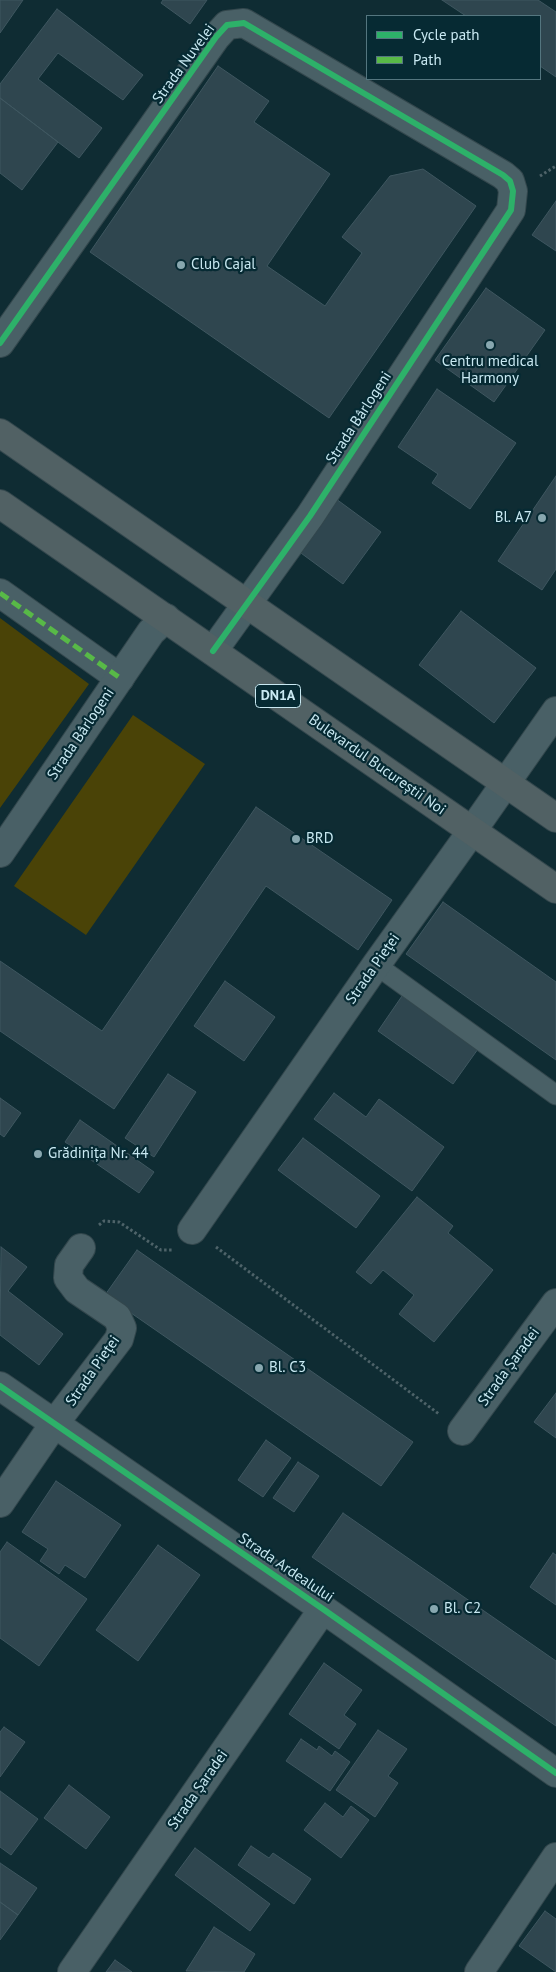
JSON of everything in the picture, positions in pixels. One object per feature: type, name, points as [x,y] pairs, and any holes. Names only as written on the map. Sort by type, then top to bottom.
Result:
[{"type":"main road","points":[[0,433],[556,818]]},
{"type":"main road","name":"Bulevardul Bucureștii Noi","points":[[0,504],[556,889]]},
{"type":"street","name":"Strada Nuvelei","points":[[0,343],[216,37],[227,25],[244,23],[503,175],[510,182],[514,192]]},
{"type":"street","name":"Strada Bârlogeni","points":[[213,651],[310,516],[511,210],[514,192]]},
{"type":"street","points":[[0,593],[120,678]]},
{"type":"street","name":"Strada Bârlogeni","points":[[0,853],[151,632],[166,618]]},
{"type":"street","name":"Strada Pieței","points":[[192,1230],[376,965],[556,711]]},
{"type":"street","name":"Strada Pieței","points":[[0,1502],[54,1424],[119,1339],[122,1328],[117,1317],[77,1290],[68,1278],[69,1265],[81,1248]]},
{"type":"street","name":"Strada Șaradei","points":[[462,1431],[556,1303]]},
{"type":"street","name":"Strada Ardealului","points":[[0,1386],[556,1773]]},
{"type":"street","name":"Strada Șaradei","points":[[72,1972],[323,1609]]},
{"type":"street","points":[[479,1972],[556,1857]]},
{"type":"lane","points":[[376,965],[556,1095]]},
{"type":"path","points":[[81,1248],[92,1230],[104,1221],[119,1222],[161,1250],[171,1251],[180,1246],[192,1230],[462,1431]]},
{"type":"shaded area","points":[[0,618],[89,684],[0,808]]},
{"type":"shaded area","points":[[133,715],[205,764],[86,935],[14,886]]},
{"type":"building","points":[[0,0],[23,0],[0,33]]},
{"type":"building","points":[[163,0],[207,0],[190,24],[161,3]]},
{"type":"building","points":[[442,0],[538,0],[556,12],[556,77],[541,67],[541,15],[464,15]]},
{"type":"building","points":[[57,9],[143,75],[123,100],[58,53],[38,79],[102,128],[79,158],[0,98],[0,84]]},
{"type":"building","points":[[218,66],[269,101],[254,122],[330,174],[267,266],[325,306],[362,253],[342,237],[390,176],[423,169],[476,206],[329,418],[90,252]]},
{"type":"building","points":[[0,98],[58,142],[22,190],[0,173]]},
{"type":"building","points":[[556,201],[556,251],[532,235]]},
{"type":"building","name":"Centru medical Harmony","points":[[486,288],[545,330],[494,402],[435,360]]},
{"type":"building","points":[[437,389],[516,443],[470,509],[432,483],[438,474],[398,447]]},
{"type":"building","name":"Bl. A7","points":[[556,476],[556,569],[542,590],[498,561]]},
{"type":"building","points":[[328,493],[381,532],[343,584],[290,545]]},
{"type":"building","points":[[461,611],[536,668],[494,723],[419,665]]},
{"type":"building","points":[[256,807],[392,900],[358,950],[266,886],[114,1109],[0,1031],[0,961],[102,1031]]},
{"type":"building","points":[[443,902],[556,982],[556,1060],[406,954]]},
{"type":"building","points":[[225,981],[275,1017],[244,1061],[194,1026]]},
{"type":"building","points":[[402,996],[478,1049],[453,1084],[378,1031]]},
{"type":"building","points":[[168,1074],[196,1092],[154,1157],[125,1138]]},
{"type":"building","points":[[334,1093],[366,1117],[379,1099],[444,1147],[412,1191],[314,1119]]},
{"type":"building","points":[[0,1098],[21,1113],[4,1137],[0,1134]]},
{"type":"building","points":[[80,1120],[154,1172],[139,1193],[65,1142]]},
{"type":"building","points":[[303,1138],[380,1196],[356,1228],[278,1170]]},
{"type":"building","points":[[417,1197],[453,1226],[448,1233],[493,1270],[434,1342],[399,1314],[414,1295],[383,1270],[371,1284],[356,1272]]},
{"type":"building","points":[[1,1247],[27,1267],[8,1291],[63,1334],[39,1365],[0,1335]]},
{"type":"building","name":"Bl. C3","points":[[137,1250],[413,1442],[381,1486],[105,1295]]},
{"type":"building","points":[[556,1393],[556,1438],[534,1422]]},
{"type":"building","points":[[266,1440],[291,1458],[263,1497],[238,1480]]},
{"type":"building","points":[[298,1462],[319,1476],[294,1512],[273,1498]]},
{"type":"building","points":[[56,1481],[121,1525],[85,1578],[65,1565],[59,1574],[40,1561],[48,1549],[22,1532]]},
{"type":"building","name":"Bl. C2","points":[[343,1513],[556,1661],[556,1726],[312,1557]]},
{"type":"building","points":[[7,1542],[87,1599],[39,1666],[0,1638],[0,1552]]},
{"type":"building","points":[[158,1545],[200,1575],[138,1661],[96,1630]]},
{"type":"building","points":[[553,1553],[556,1555],[556,1605],[530,1587]]},
{"type":"building","points":[[324,1663],[362,1690],[344,1715],[356,1724],[339,1749],[289,1714]]},
{"type":"building","points":[[4,1727],[25,1742],[0,1777],[0,1732]]},
{"type":"building","points":[[378,1730],[407,1749],[388,1776],[398,1783],[375,1817],[336,1790]]},
{"type":"building","points":[[301,1739],[317,1750],[319,1746],[332,1756],[335,1751],[350,1762],[330,1791],[286,1761]]},
{"type":"building","points":[[69,1785],[110,1817],[86,1849],[44,1818]]},
{"type":"building","points":[[0,1791],[38,1819],[11,1855],[0,1847]]},
{"type":"building","points":[[325,1803],[343,1817],[351,1806],[369,1820],[341,1858],[304,1830]]},
{"type":"building","points":[[251,1846],[269,1858],[273,1853],[311,1879],[294,1904],[238,1865]]},
{"type":"building","points":[[195,1848],[270,1904],[250,1931],[175,1875]]},
{"type":"building","points":[[0,1863],[37,1888],[18,1915],[0,1902]]},
{"type":"building","points":[[0,1902],[18,1915],[0,1940]]},
{"type":"building","points":[[545,1911],[556,1919],[556,1972],[519,1946]]},
{"type":"building","points":[[214,1927],[255,1954],[244,1972],[186,1971]]},
{"type":"building","points":[[115,1960],[132,1972],[106,1972]]},
{"type":"marked path","points":[[0,593],[120,678]]},
{"type":"cycle path","points":[[0,343],[216,37],[227,25],[244,23],[503,175],[510,181],[513,191],[511,210],[310,516],[213,651]]},
{"type":"cycle path","points":[[0,1386],[556,1773]]},
{"type":"place","name":"Club Cajal","points":[[181,265]]},
{"type":"place","name":"Centru medical Harmony","points":[[490,345]]},
{"type":"place","name":"Bl. A7","points":[[542,518]]},
{"type":"place","name":"BRD","points":[[296,839]]},
{"type":"place","name":"Grădinița Nr. 44","points":[[38,1154]]},
{"type":"place","name":"Bl. C3","points":[[259,1368]]},
{"type":"place","name":"Bl. C2","points":[[434,1609]]}]
